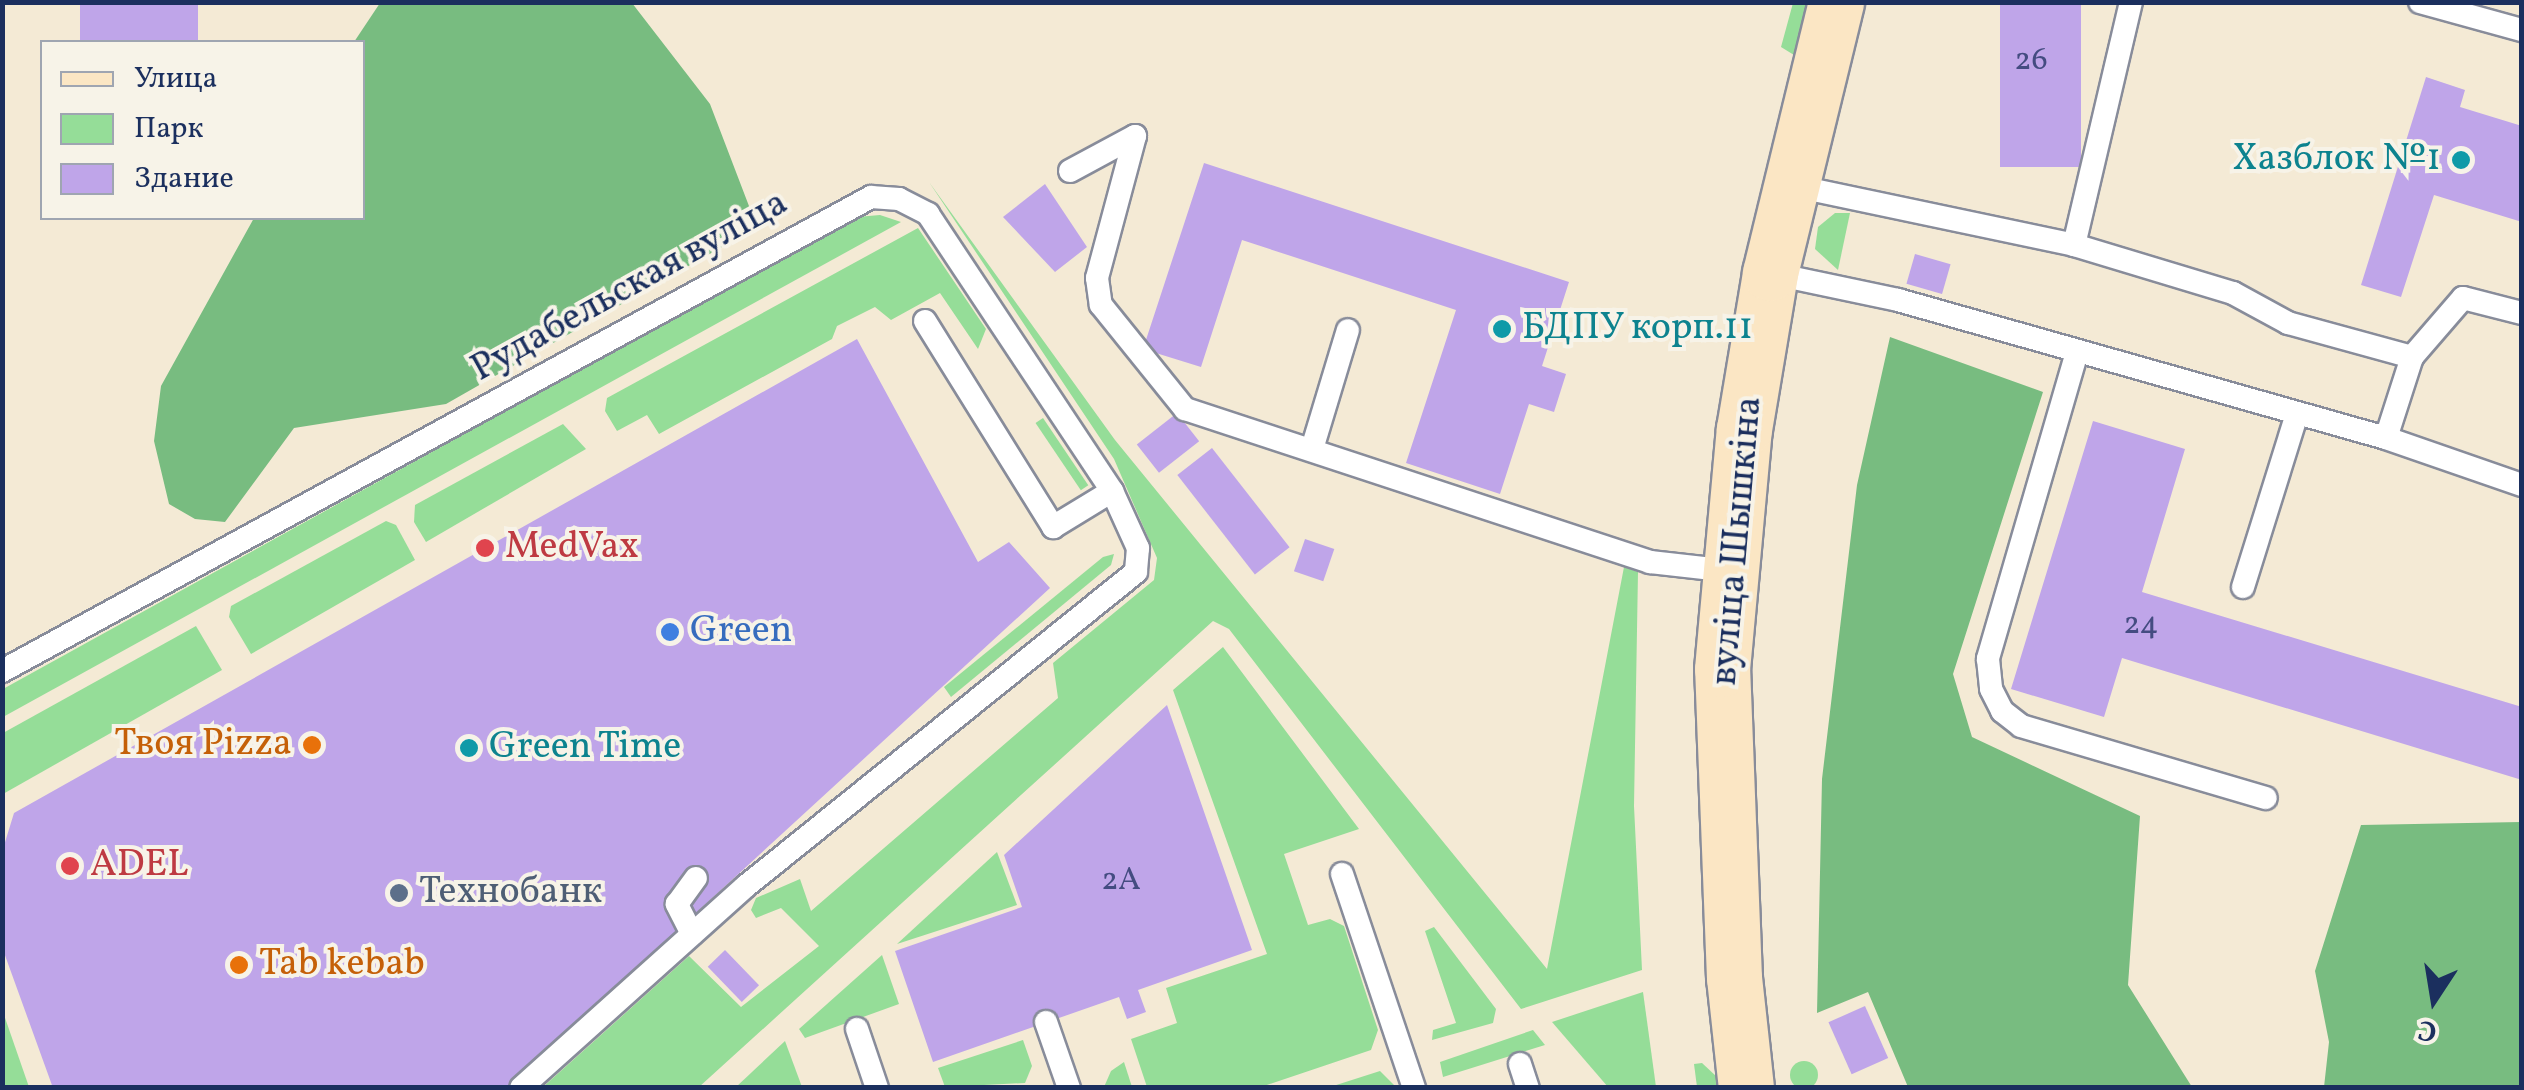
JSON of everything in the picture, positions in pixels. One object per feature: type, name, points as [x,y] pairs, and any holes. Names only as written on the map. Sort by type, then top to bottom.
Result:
[{"type":"main road","name":"вуліца Шышкіна","points":[[1746,1088],[1726,830],[1722,670],[1730,571],[1770,272],[1836,2]]},
{"type":"lane","points":[[2074,246],[2130,2]]},
{"type":"lane","points":[[2420,2],[2522,30]]},
{"type":"lane","points":[[1070,171],[1135,136],[1097,278],[1101,305],[1185,409],[1650,562],[1730,571]]},
{"type":"lane","points":[[1790,185],[2074,246],[2233,293],[2288,323],[2412,357]]},
{"type":"lane","name":"Рудабельская вуліца","points":[[2,671],[871,197],[899,198],[928,214],[1112,491],[1138,548],[1136,572],[692,934]]},
{"type":"lane","points":[[1770,272],[1898,300],[2386,438],[2522,485]]},
{"type":"lane","points":[[2386,438],[2412,357],[2463,298],[2522,314]]},
{"type":"lane","points":[[926,321],[1053,527],[1112,491]]},
{"type":"lane","points":[[1312,449],[1348,330]]},
{"type":"lane","points":[[2077,352],[1988,660],[1991,689],[2002,711],[2021,726],[2266,798]]},
{"type":"lane","points":[[2243,587],[2297,414]]},
{"type":"lane","points":[[1342,874],[1414,1088]]},
{"type":"lane","points":[[521,1088],[692,934],[677,904],[696,878]]},
{"type":"lane","points":[[1046,1022],[1069,1088]]},
{"type":"lane","points":[[856,1029],[878,1088]]},
{"type":"lane","points":[[1520,1064],[1528,1088]]},
{"type":"green space","points":[[380,3],[632,3],[710,104],[757,227],[446,404],[294,428],[225,522],[195,519],[169,504],[154,441],[161,386],[253,220],[365,220],[365,40],[355,40]]},
{"type":"green space","points":[[1793,3],[1809,3],[1794,55],[1781,47]]},
{"type":"green space","points":[[929,182],[1115,440],[1547,969],[1624,567],[1638,572],[1634,806],[1642,970],[1521,1009],[1229,629],[1213,621],[699,1087],[543,1087],[689,956],[741,1007],[819,946],[781,908],[756,918],[751,910],[756,898],[800,879],[811,911],[1058,698],[1053,663],[1154,580],[1157,558],[1114,459]]},
{"type":"green space","points":[[1835,213],[1850,213],[1838,270],[1815,249],[1818,227]]},
{"type":"green space","points":[[880,215],[901,222],[3,717],[3,689],[857,217]]},
{"type":"green space","points":[[918,228],[986,329],[978,349],[940,293],[891,320],[875,307],[837,326],[832,339],[659,434],[647,415],[617,431],[605,411],[607,398]]},
{"type":"green space","points":[[1890,337],[2043,392],[1953,674],[1972,737],[2140,816],[2128,985],[2192,1087],[1908,1087],[1868,992],[1817,1013],[1822,779],[1857,485]]},
{"type":"green space","points":[[1043,418],[1088,485],[1081,490],[1036,423]]},
{"type":"green space","points":[[563,424],[586,449],[426,542],[414,522],[415,505]]},
{"type":"green space","points":[[386,521],[396,525],[415,560],[251,654],[229,617],[231,606]]},
{"type":"green space","points":[[1114,554],[1111,565],[951,697],[944,687],[1103,557]]},
{"type":"green space","points":[[196,626],[222,670],[3,794],[3,733]]},
{"type":"green space","points":[[1223,647],[1359,829],[1284,854],[1308,925],[1330,919],[1344,926],[1378,1030],[1371,1050],[1261,1087],[1147,1087],[1131,1039],[1177,1023],[1166,988],[1267,954],[1173,690]]},
{"type":"green space","points":[[2521,822],[2521,1087],[2324,1087],[2329,1042],[2315,971],[2361,825]]},
{"type":"green space","points":[[997,852],[1017,905],[897,944]]},
{"type":"green space","points":[[1434,927],[1496,1009],[1493,1023],[1432,1040],[1433,1030],[1456,1023],[1425,931]]},
{"type":"green space","points":[[882,955],[899,1004],[805,1038],[799,1029]]},
{"type":"green space","points":[[1643,992],[1656,1087],[1608,1087],[1552,1022]]},
{"type":"green space","points":[[3,1012],[29,1087],[3,1087]]},
{"type":"green space","points":[[1533,1030],[1545,1045],[1443,1077],[1440,1062]]},
{"type":"green space","points":[[1023,1040],[1032,1066],[1025,1083],[945,1087],[938,1068]]},
{"type":"green space","points":[[785,1041],[802,1087],[736,1087]]},
{"type":"green space","points":[[1804,1061],[1814,1065],[1818,1075],[1814,1085],[1804,1089],[1794,1085],[1790,1075],[1794,1065]]},
{"type":"green space","points":[[1124,1062],[1132,1087],[1104,1087],[1111,1071]]},
{"type":"green space","points":[[1702,1063],[1717,1077],[1718,1087],[1697,1087],[1694,1064]]},
{"type":"green space","points":[[1380,1071],[1396,1087],[1330,1087]]},
{"type":"building","points":[[80,2],[198,2],[198,40],[80,40]]},
{"type":"building","points":[[2000,2],[2081,2],[2081,167],[2000,167]]},
{"type":"building","name":"Хазблок №1","points":[[2426,77],[2465,90],[2460,107],[2522,126],[2522,222],[2434,195],[2401,297],[2361,285]]},
{"type":"building","name":"БДПУ корп.11","points":[[1204,163],[1569,282],[1542,366],[1566,374],[1554,412],[1529,404],[1500,494],[1406,463],[1456,310],[1242,240],[1201,367],[1143,349]]},
{"type":"building","points":[[1045,184],[1087,247],[1055,272],[1003,217]]},
{"type":"building","points":[[1915,254],[1951,264],[1942,294],[1906,284]]},
{"type":"building","name":"Green Time","points":[[857,339],[978,562],[1009,542],[1050,588],[505,1088],[53,1088],[2,947],[2,852],[14,813]]},
{"type":"building","points":[[1177,413],[1199,441],[1159,473],[1137,444]]},
{"type":"building","points":[[2093,421],[2185,449],[2142,592],[2522,707],[2522,780],[2122,658],[2104,717],[2011,689]]},
{"type":"building","points":[[1212,448],[1290,547],[1255,574],[1177,475]]},
{"type":"building","points":[[1305,539],[1334,549],[1323,581],[1294,571]]},
{"type":"building","points":[[1167,705],[1252,950],[1138,990],[1146,1012],[1127,1019],[1119,997],[933,1062],[895,951],[1022,907],[1004,855]]},
{"type":"building","points":[[725,950],[759,985],[742,1002],[708,967]]},
{"type":"building","points":[[1865,1006],[1888,1058],[1852,1074],[1828,1022]]},
{"type":"place","name":"Хазблок №1","points":[[2461,160]]},
{"type":"place","name":"БДПУ корп.11","points":[[1502,329]]},
{"type":"place","name":"MedVax","points":[[485,548]]},
{"type":"place","name":"Green","points":[[670,632]]},
{"type":"place","name":"Твоя Pizza","points":[[312,745]]},
{"type":"place","name":"Green Time","points":[[469,748]]},
{"type":"place","name":"ADEL","points":[[70,866]]},
{"type":"place","name":"Технобанк","points":[[399,893]]},
{"type":"place","name":"Tab kebab","points":[[239,965]]}]
